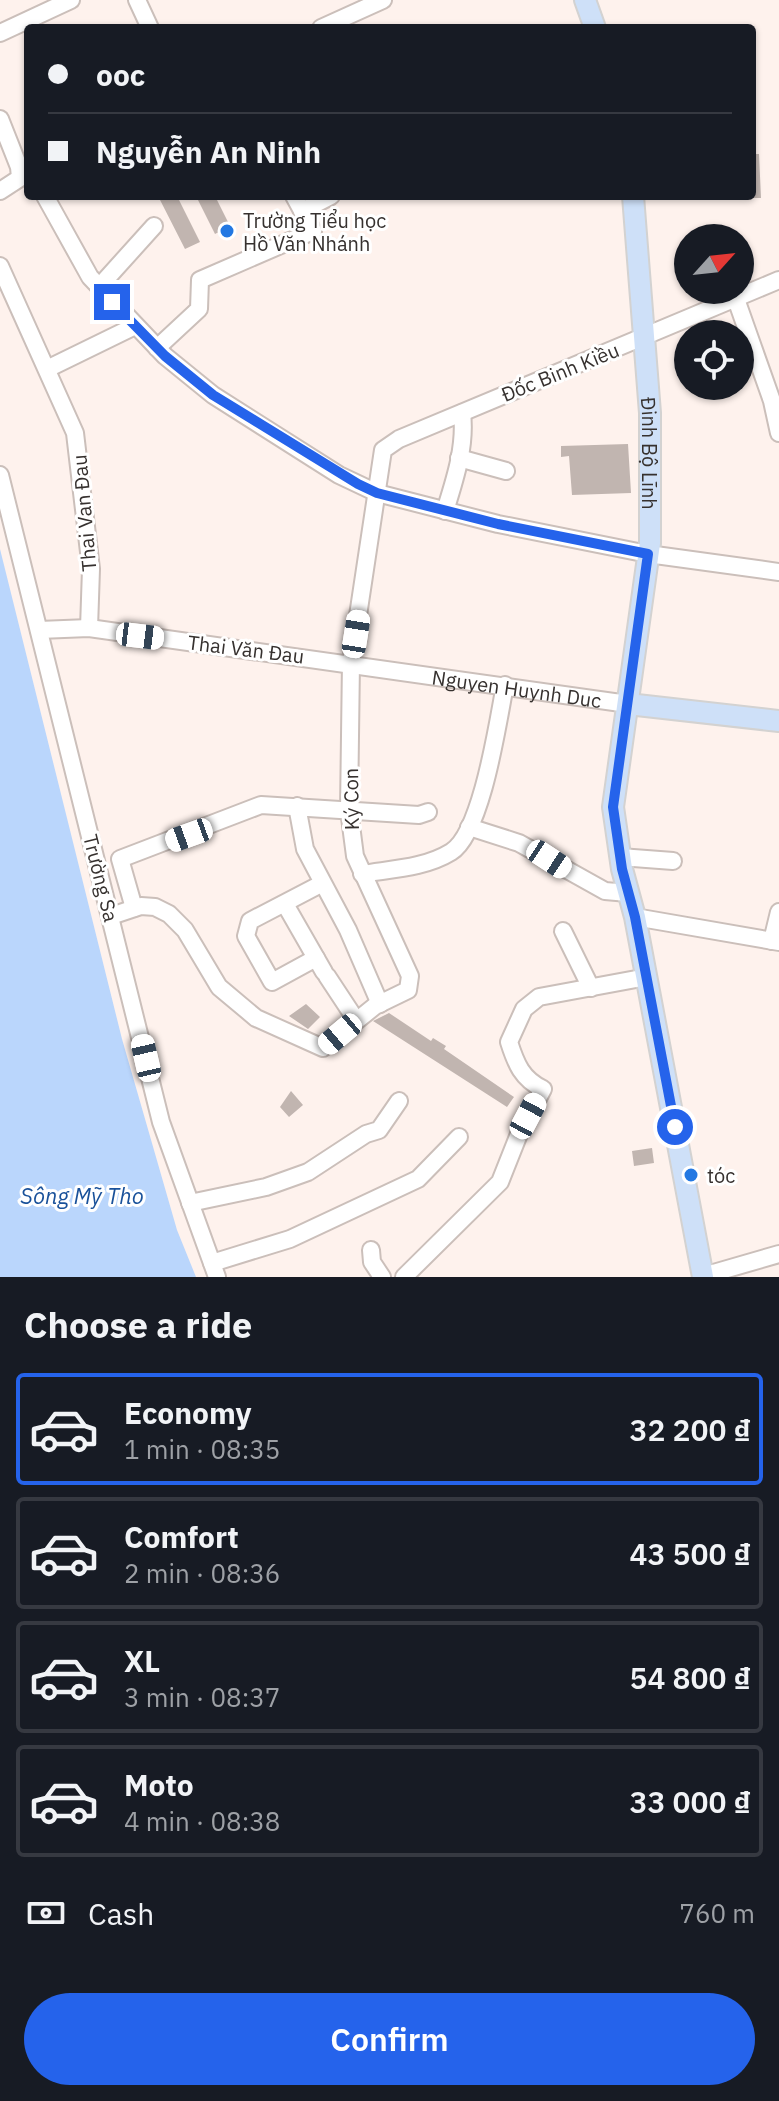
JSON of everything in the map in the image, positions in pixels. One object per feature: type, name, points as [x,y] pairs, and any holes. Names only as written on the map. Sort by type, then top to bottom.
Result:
[{"type":"main road","points":[[583,2],[593,24]]},
{"type":"main road","name":"Đinh Bộ Lĩnh","points":[[633,200],[641,339],[650,413],[648,554],[613,807],[620,857],[647,977],[703,1277]]},
{"type":"main road","name":"Nguyen Huynh Duc","points":[[628,704],[779,721]]},
{"type":"street","points":[[0,33],[71,0]]},
{"type":"street","points":[[137,0],[148,24]]},
{"type":"street","points":[[330,24],[382,0]]},
{"type":"street","points":[[0,119],[24,164]]},
{"type":"street","points":[[0,191],[20,178],[24,168]]},
{"type":"street","points":[[47,200],[68,243],[99,287],[157,348],[213,395],[339,475],[377,493],[445,511],[648,554],[779,572]]},
{"type":"street","points":[[157,348],[199,309],[200,280],[313,231],[298,203]]},
{"type":"street","points":[[99,287],[154,226]]},
{"type":"street","name":"Thai Van Đau","points":[[0,266],[49,368],[75,433],[81,458],[91,569],[89,628]]},
{"type":"street","name":"Đốc Binh Kiều","points":[[754,291],[779,280]]},
{"type":"street","name":"Đốc Binh Kiều","points":[[377,493],[383,450],[399,439],[724,304]]},
{"type":"street","points":[[738,304],[772,401],[779,433]]},
{"type":"street","points":[[49,368],[135,326]]},
{"type":"street","points":[[445,511],[464,431],[462,413]]},
{"type":"street","points":[[459,458],[506,471]]},
{"type":"street","name":"Trường Sa","points":[[0,475],[161,1122],[215,1270]]},
{"type":"street","name":"Ký Con","points":[[134,908],[155,907],[169,914],[185,930],[219,987],[256,1018],[323,1048],[356,1020],[408,990],[411,983],[362,874],[352,841],[349,810],[351,662],[377,493]]},
{"type":"street","name":"Thai Văn Đau","points":[[39,630],[89,628],[351,662]]},
{"type":"street","name":"Nguyen Huynh Duc","points":[[351,662],[628,704]]},
{"type":"street","points":[[362,874],[422,865],[451,853],[469,827],[491,760],[505,685]]},
{"type":"street","points":[[111,916],[134,908],[120,859],[261,805],[419,815],[428,812]]},
{"type":"street","points":[[297,806],[305,849],[348,930],[380,1004]]},
{"type":"street","points":[[469,827],[519,843],[605,891],[628,893]]},
{"type":"street","points":[[620,857],[673,861]]},
{"type":"street","points":[[321,884],[250,921],[246,936],[268,977],[275,983],[322,969]]},
{"type":"street","points":[[285,904],[356,1020]]},
{"type":"street","points":[[635,917],[775,942],[779,912]]},
{"type":"street","points":[[563,931],[591,988]]},
{"type":"street","points":[[404,1277],[500,1182],[519,1134],[543,1089],[530,1083],[518,1070],[509,1042],[524,1009],[539,997],[647,977]]},
{"type":"street","points":[[190,1203],[266,1187],[308,1172],[366,1134],[379,1130],[399,1101]]},
{"type":"street","points":[[215,1270],[418,1179],[459,1137]]},
{"type":"street","points":[[371,1250],[372,1262],[382,1277]]},
{"type":"street","points":[[703,1277],[779,1254]]},
{"type":"water","name":"Sông Mỹ Tho","points":[[0,549],[122,1039],[177,1230],[196,1277],[0,1277]]},
{"type":"building","points":[[756,154],[759,154],[761,198],[756,198]]},
{"type":"building","points":[[160,200],[179,200],[200,242],[185,249]]},
{"type":"building","points":[[198,200],[217,200],[230,226],[215,234]]},
{"type":"building","points":[[628,444],[631,493],[572,495],[569,456],[561,457],[561,446]]},
{"type":"building","points":[[306,1004],[320,1017],[308,1029],[289,1016]]},
{"type":"building","points":[[389,1013],[431,1041],[433,1038],[446,1046],[444,1049],[514,1097],[507,1107],[373,1021]]},
{"type":"building","points":[[291,1091],[303,1105],[289,1117],[280,1107]]},
{"type":"building","points":[[652,1148],[654,1163],[634,1166],[632,1151]]},
{"type":"place","name":"Trường Tiểu học Hồ Văn Nhánh","points":[[227,231]]},
{"type":"place","name":"tóc","points":[[691,1175]]},
{"type":"route","points":[[112,302],[165,356],[213,395],[339,475],[377,493],[498,524],[648,554],[613,807],[622,869],[635,917],[675,1127]]}]
